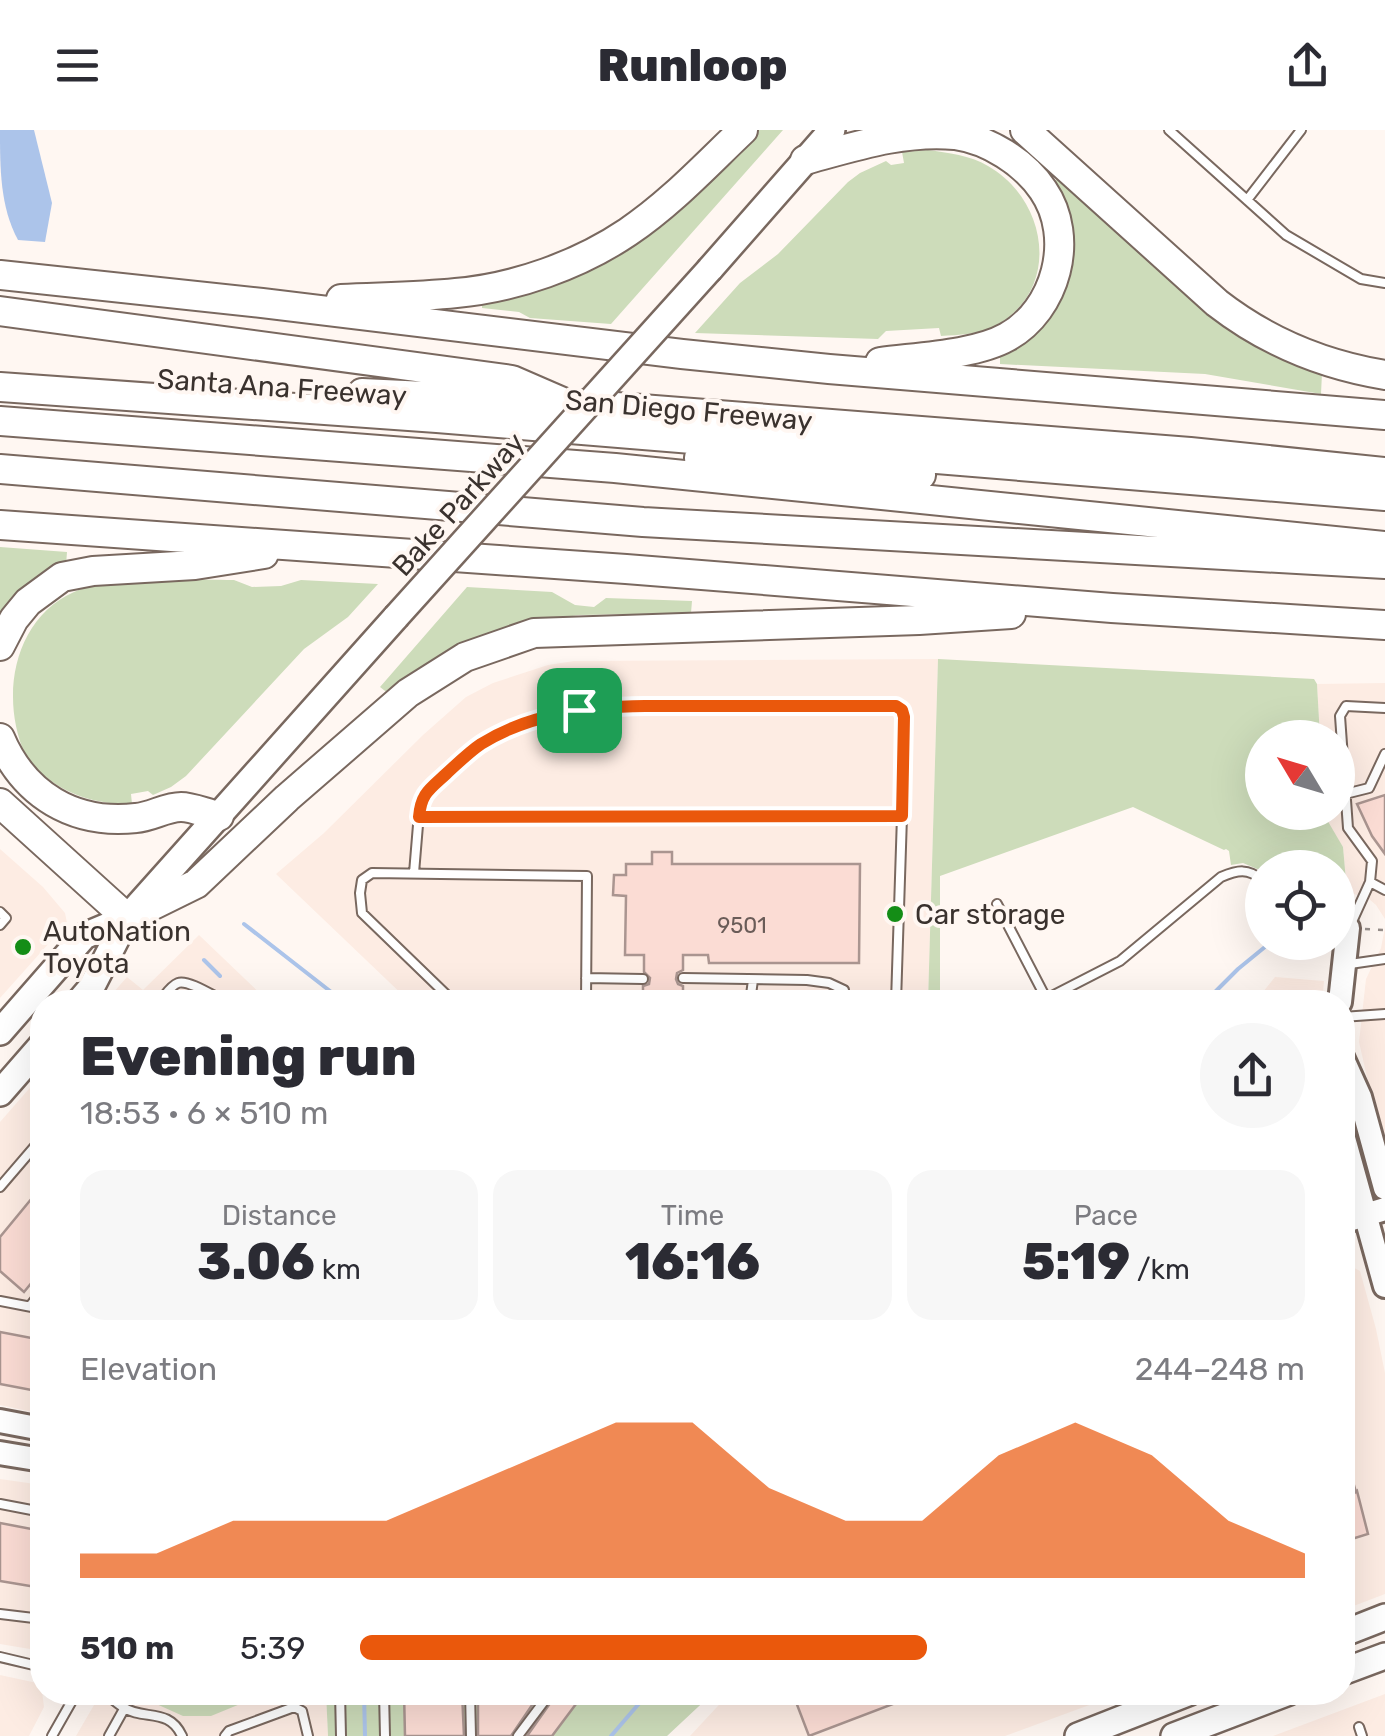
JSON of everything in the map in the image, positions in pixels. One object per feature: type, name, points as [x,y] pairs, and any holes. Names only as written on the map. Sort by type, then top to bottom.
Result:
[{"type":"highway","points":[[262,303],[459,293],[507,284],[553,269],[627,233],[667,202],[743,130]]},
{"type":"highway","points":[[1025,130],[1241,322],[1327,363],[1385,375]]},
{"type":"highway","points":[[805,160],[896,136],[926,132],[958,135],[995,149],[1030,175],[1053,210],[1057,233],[1059,256],[1046,296],[1035,314],[1008,336],[974,348],[829,369]]},
{"type":"highway","points":[[0,275],[829,369],[1385,415]]},
{"type":"highway","name":"San Diego Freeway","points":[[0,311],[512,380],[565,403],[1151,448],[1385,472]]},
{"type":"highway","name":"Santa Ana Freeway","points":[[0,368],[403,396],[565,403]]},
{"type":"highway","points":[[0,387],[437,418],[1385,496]]},
{"type":"highway","points":[[0,404],[1385,546]]},
{"type":"highway","points":[[0,421],[254,433],[1385,509]]},
{"type":"highway","points":[[0,469],[643,522],[1385,564]]},
{"type":"highway","points":[[0,525],[1385,625]]},
{"type":"highway","points":[[0,646],[28,602],[62,576],[93,570],[195,565],[314,546]]},
{"type":"highway","points":[[0,803],[128,918],[196,884],[408,693],[465,656],[501,642],[534,633],[919,620],[1112,608]]},
{"type":"highway","points":[[0,738],[25,780],[45,797],[70,810],[114,820],[141,818],[180,807],[218,816]]},
{"type":"main road","name":"Bake Parkway","points":[[90,990],[128,918],[832,130]]},
{"type":"main road","name":"Bake Parkway","points":[[37,990],[84,936],[128,918]]},
{"type":"main road","name":"Bake Parkway","points":[[0,1032],[30,998]]},
{"type":"main road","points":[[0,1092],[30,1058]]},
{"type":"main road","points":[[1355,1629],[1385,1617]]},
{"type":"main road","points":[[1355,1667],[1385,1656]]},
{"type":"main road","points":[[1078,1736],[1157,1705]]},
{"type":"main road","points":[[1174,1736],[1255,1705]]},
{"type":"street","points":[[1341,990],[1344,960]]},
{"type":"street","points":[[1355,1086],[1385,1188]]},
{"type":"street","points":[[1355,1164],[1375,1212],[1385,1286]]},
{"type":"street","points":[[0,1421],[30,1427]]},
{"type":"street","points":[[0,1453],[30,1458]]},
{"type":"lane","points":[[1170,130],[1286,235],[1361,279],[1385,283]]},
{"type":"lane","points":[[1247,200],[1301,130]]},
{"type":"lane","points":[[414,873],[420,801],[425,794],[480,744],[534,721],[579,710],[645,706],[896,706],[904,717],[896,990]]},
{"type":"lane","points":[[1340,720],[1346,706],[1385,708]]},
{"type":"lane","points":[[1355,792],[1369,788],[1385,754]]},
{"type":"lane","points":[[419,817],[902,816]]},
{"type":"lane","points":[[1349,830],[1372,862],[1370,882],[1355,908]]},
{"type":"lane","points":[[1067,990],[1120,961],[1222,877],[1245,870]]},
{"type":"lane","points":[[442,990],[362,913],[362,880],[372,873],[587,876],[586,990]]},
{"type":"lane","points":[[1370,882],[1385,890]]},
{"type":"lane","points":[[996,904],[1041,990]]},
{"type":"lane","points":[[0,912],[6,918],[0,926]]},
{"type":"lane","points":[[1344,965],[1385,959]]},
{"type":"lane","points":[[586,978],[644,979]]},
{"type":"lane","points":[[683,978],[807,980],[844,990]]},
{"type":"lane","points":[[752,990],[753,980]]},
{"type":"lane","points":[[170,990],[180,982],[203,990]]},
{"type":"lane","points":[[1355,1016],[1385,1014]]},
{"type":"lane","points":[[0,1187],[30,1152]]},
{"type":"lane","points":[[0,1301],[30,1306]]},
{"type":"lane","points":[[0,1504],[30,1510]]},
{"type":"lane","points":[[0,1614],[30,1618]]},
{"type":"lane","points":[[0,1656],[30,1665]]},
{"type":"lane","points":[[52,1736],[69,1705]]},
{"type":"lane","points":[[340,1705],[341,1736]]},
{"type":"lane","points":[[385,1705],[386,1736]]},
{"type":"lane","points":[[471,1705],[472,1736]]},
{"type":"lane","points":[[518,1736],[542,1705]]},
{"type":"lane","points":[[110,1736],[122,1706],[168,1719],[182,1736]]},
{"type":"lane","points":[[225,1736],[229,1731],[294,1707],[302,1711],[308,1736]]},
{"type":"shaded area","points":[[938,659],[928,990],[397,990],[276,874],[466,697],[493,683],[574,661]]},
{"type":"shaded area","points":[[1385,683],[1385,919],[1368,898],[1355,894],[1355,850],[1343,850],[1332,830],[1355,830],[1355,720],[1319,720],[1317,684]]},
{"type":"shaded area","name":"AutoNation Toyota","points":[[0,849],[43,887],[65,913],[67,923],[0,998]]},
{"type":"shaded area","points":[[1385,927],[1385,1156],[1359,1042],[1366,979],[1381,948]]},
{"type":"shaded area","points":[[199,935],[256,990],[143,990]]},
{"type":"shaded area","points":[[127,977],[143,990],[116,990]]},
{"type":"shaded area","points":[[1275,977],[1324,981],[1323,990],[1265,990]]},
{"type":"shaded area","points":[[30,1088],[30,1411],[0,1405],[0,1122]]},
{"type":"shaded area","points":[[1355,1268],[1360,1271],[1385,1373],[1385,1594],[1355,1605]]},
{"type":"shaded area","points":[[0,1479],[30,1483],[30,1649],[0,1644]]},
{"type":"shaded area","points":[[0,1675],[30,1681],[30,1705],[44,1707],[29,1736],[0,1736]]},
{"type":"shaded area","points":[[1385,1694],[1385,1736],[1273,1736]]},
{"type":"shaded area","points":[[94,1705],[327,1705],[328,1736],[76,1736]]},
{"type":"shaded area","points":[[719,1705],[1089,1705],[1005,1736],[690,1736]]},
{"type":"green space","points":[[758,130],[783,130],[611,324],[530,318],[519,312],[482,308],[482,301],[676,207]]},
{"type":"green space","points":[[928,150],[981,162],[1008,181],[1024,200],[1039,245],[1038,269],[1031,291],[1016,310],[989,329],[955,335],[941,336],[939,328],[886,331],[878,339],[695,333],[740,283],[778,254],[848,182],[886,161],[891,165],[904,163],[902,152]]},
{"type":"green space","points":[[1059,177],[1200,307],[1247,339],[1322,373],[1321,394],[1205,374],[1000,364],[1000,355],[1050,313],[1050,187]]},
{"type":"green space","points":[[0,547],[67,552],[66,565],[0,620]]},
{"type":"green space","points":[[234,580],[252,587],[281,586],[301,580],[378,584],[348,617],[304,649],[186,776],[171,787],[153,795],[148,791],[131,794],[132,804],[101,802],[72,793],[35,767],[17,732],[13,685],[25,640],[53,604],[74,592],[110,583]]},
{"type":"green space","points":[[467,587],[552,592],[575,605],[594,607],[606,598],[692,601],[691,613],[579,615],[532,622],[389,694],[380,687]]},
{"type":"green space","points":[[938,659],[1314,679],[1319,720],[1245,720],[1245,830],[1333,830],[1343,850],[1245,850],[1245,864],[1231,865],[1226,849],[1133,807],[940,876],[940,990],[928,990]]},
{"type":"green space","points":[[159,1705],[238,1705],[211,1716],[183,1716]]},
{"type":"green space","points":[[327,1705],[700,1705],[667,1736],[328,1736]]},
{"type":"water","points":[[0,130],[34,130],[52,203],[45,242],[18,240],[12,227],[2,187]]},
{"type":"building","points":[[1385,795],[1385,854],[1357,804]]},
{"type":"building","points":[[652,852],[672,852],[672,864],[860,864],[859,963],[709,963],[708,955],[683,955],[683,970],[676,979],[683,990],[643,990],[650,978],[644,972],[644,955],[625,955],[626,896],[613,895],[614,875],[626,875],[626,864],[652,864]]},
{"type":"building","points":[[30,1201],[30,1285],[24,1292],[0,1271],[0,1237]]},
{"type":"building","points":[[0,1332],[30,1338],[30,1390],[0,1384]]},
{"type":"building","points":[[1355,1489],[1357,1491],[1368,1534],[1355,1538]]},
{"type":"building","points":[[0,1523],[30,1529],[30,1586],[0,1581]]},
{"type":"building","points":[[404,1705],[463,1705],[464,1736],[405,1736]]},
{"type":"building","points":[[478,1705],[532,1705],[511,1736],[478,1736]]},
{"type":"building","points":[[549,1705],[575,1705],[552,1736],[527,1736]]},
{"type":"building","points":[[797,1705],[890,1705],[809,1736]]},
{"type":"waterway","points":[[244,924],[329,990]]},
{"type":"waterway","points":[[204,960],[220,976]]},
{"type":"waterway","points":[[1217,990],[1249,960]]},
{"type":"waterway","points":[[364,1705],[365,1736]]},
{"type":"waterway","points":[[611,1736],[638,1705]]},
{"type":"place","name":"Car storage","points":[[895,914]]},
{"type":"place","name":"AutoNation Toyota","points":[[23,947]]},
{"type":"route","points":[[645,706],[896,706],[904,717],[902,816],[419,817],[420,801],[425,794],[480,744],[534,721],[579,710],[645,706]]}]
